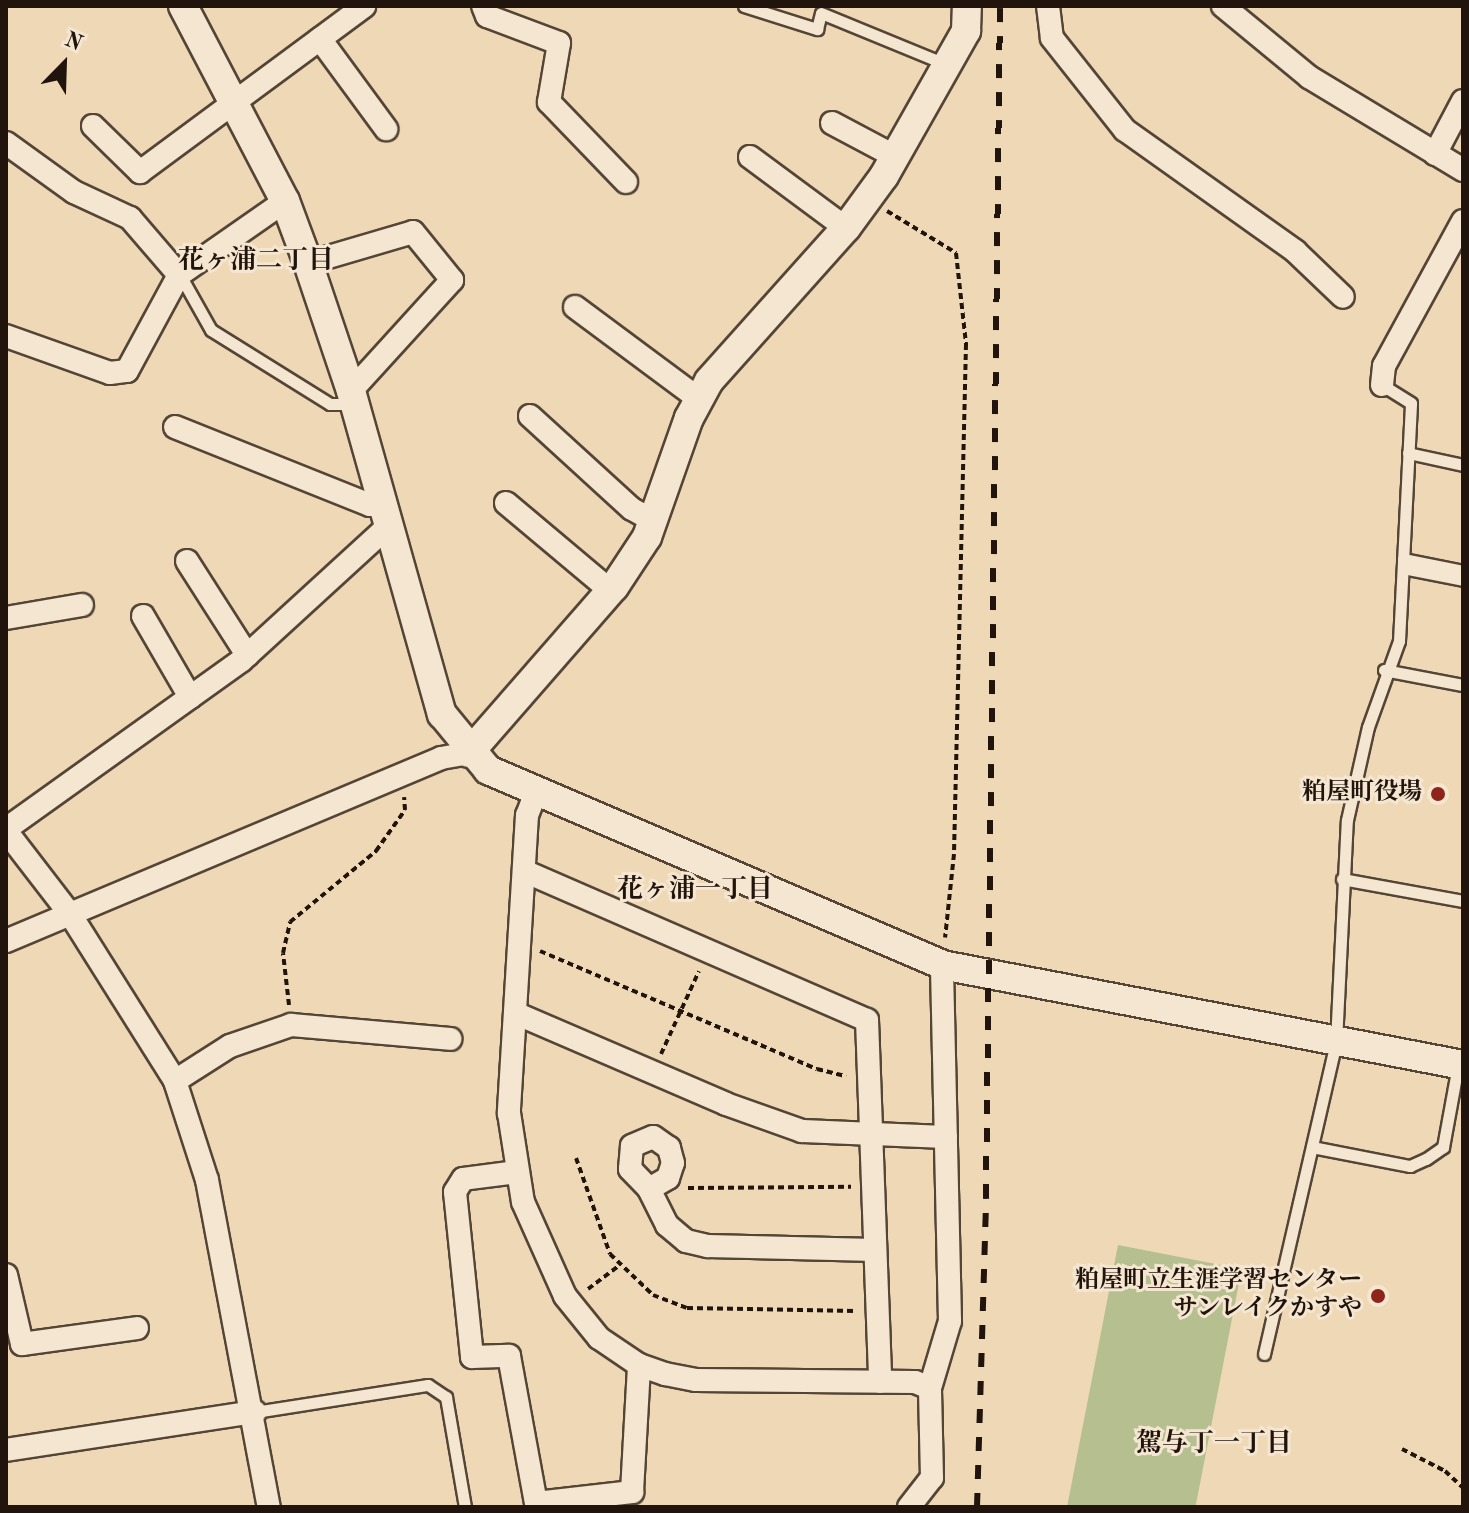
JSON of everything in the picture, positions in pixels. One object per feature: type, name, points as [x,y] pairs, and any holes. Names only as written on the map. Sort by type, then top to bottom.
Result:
[{"type":"street","points":[[183,6],[237,104],[285,201],[353,398],[442,714],[469,753],[488,770],[942,965],[1461,1065]]},
{"type":"street","points":[[93,126],[140,172],[237,104],[364,6]]},
{"type":"street","points":[[483,6],[487,16],[559,43],[549,102],[626,182]]},
{"type":"street","points":[[6,941],[441,758],[469,753],[611,591],[652,520],[699,399],[733,349],[846,228],[868,199],[896,157],[966,31],[967,6]]},
{"type":"street","points":[[1048,6],[1052,38],[1125,130],[1283,242],[1343,297]]},
{"type":"street","points":[[1223,6],[1309,77],[1463,170]]},
{"type":"street","points":[[320,39],[386,129]]},
{"type":"street","points":[[1435,154],[1463,101]]},
{"type":"street","points":[[832,123],[896,157]]},
{"type":"street","points":[[6,143],[74,192],[130,218],[179,275]]},
{"type":"street","points":[[750,157],[846,228]]},
{"type":"street","points":[[6,336],[110,373],[127,371],[179,275],[285,201]]},
{"type":"street","points":[[1382,385],[1384,366],[1463,221]]},
{"type":"street","points":[[308,263],[413,232],[452,280],[353,398]]},
{"type":"street","points":[[575,307],[699,399]]},
{"type":"street","points":[[530,416],[632,509],[652,520]]},
{"type":"street","points":[[175,427],[370,505],[385,514]]},
{"type":"street","points":[[506,503],[611,591]]},
{"type":"street","points":[[269,1507],[255,1412],[207,1180],[175,1081],[70,914],[7,833],[247,655],[385,514]]},
{"type":"street","points":[[187,561],[247,655]]},
{"type":"street","points":[[6,618],[82,605]]},
{"type":"street","points":[[143,616],[190,697]]},
{"type":"street","points":[[536,792],[527,815],[509,1113],[517,1172],[542,1253],[569,1303],[599,1338],[639,1365],[696,1380],[880,1382],[930,1388]]},
{"type":"street","points":[[524,871],[867,1020],[880,1382]]},
{"type":"street","points":[[909,1507],[932,1478],[930,1388],[950,1321],[942,965]]},
{"type":"street","points":[[515,1013],[789,1127],[871,1137],[946,1137]]},
{"type":"street","points":[[175,1081],[230,1046],[291,1025],[450,1039]]},
{"type":"street","points":[[517,1172],[463,1179],[455,1192],[472,1357],[509,1356],[536,1503],[632,1492],[639,1365]]},
{"type":"street","points":[[649,1189],[667,1225],[695,1244],[875,1250]]},
{"type":"street","points":[[6,1275],[22,1344],[137,1328]]},
{"type":"street","points":[[6,1450],[255,1412]]},
{"type":"lane","points":[[744,6],[817,29],[821,13],[948,65]]},
{"type":"lane","points":[[179,275],[211,330],[330,404],[353,398]]},
{"type":"lane","points":[[1264,1354],[1336,1042],[1347,820],[1384,670],[1399,641],[1411,403],[1382,385]]},
{"type":"lane","points":[[1408,453],[1463,465]]},
{"type":"lane","points":[[1403,564],[1463,571]]},
{"type":"lane","points":[[1403,564],[1463,580]]},
{"type":"lane","points":[[1384,670],[1463,685]]},
{"type":"lane","points":[[1342,879],[1463,901]]},
{"type":"lane","points":[[1312,1147],[1410,1166],[1426,1159],[1443,1147],[1461,1065]]},
{"type":"lane","points":[[255,1412],[428,1385],[446,1397],[465,1507]]},
{"type":"path","points":[[868,199],[956,253],[966,344],[954,854],[942,965]]},
{"type":"path","points":[[291,1025],[284,935],[290,922],[376,851],[405,810],[406,800],[393,778]]},
{"type":"path","points":[[519,942],[817,1069],[869,1078]]},
{"type":"path","points":[[652,1072],[708,951]]},
{"type":"path","points":[[576,1158],[598,1230],[618,1266],[653,1295],[687,1308],[877,1312]]},
{"type":"path","points":[[649,1189],[873,1187]]},
{"type":"path","points":[[569,1303],[618,1266]]},
{"type":"path","points":[[1402,1449],[1445,1471],[1463,1488]]},
{"type":"green space","points":[[1118,1245],[1242,1269],[1195,1507],[1067,1506]]},
{"type":"railway","points":[[977,1507],[986,1198],[1000,6]]},
{"type":"place","name":"粕屋町役場","points":[[1438,794]]},
{"type":"place","name":"粕屋町立生涯学習センター サンレイクかすや","points":[[1378,1296]]},
{"type":"district","name":"花ヶ浦二丁目","points":[[256,262]]},
{"type":"district","name":"花ヶ浦一丁目","points":[[695,891]]},
{"type":"district","name":"駕与丁一丁目","points":[[1214,1445]]}]
